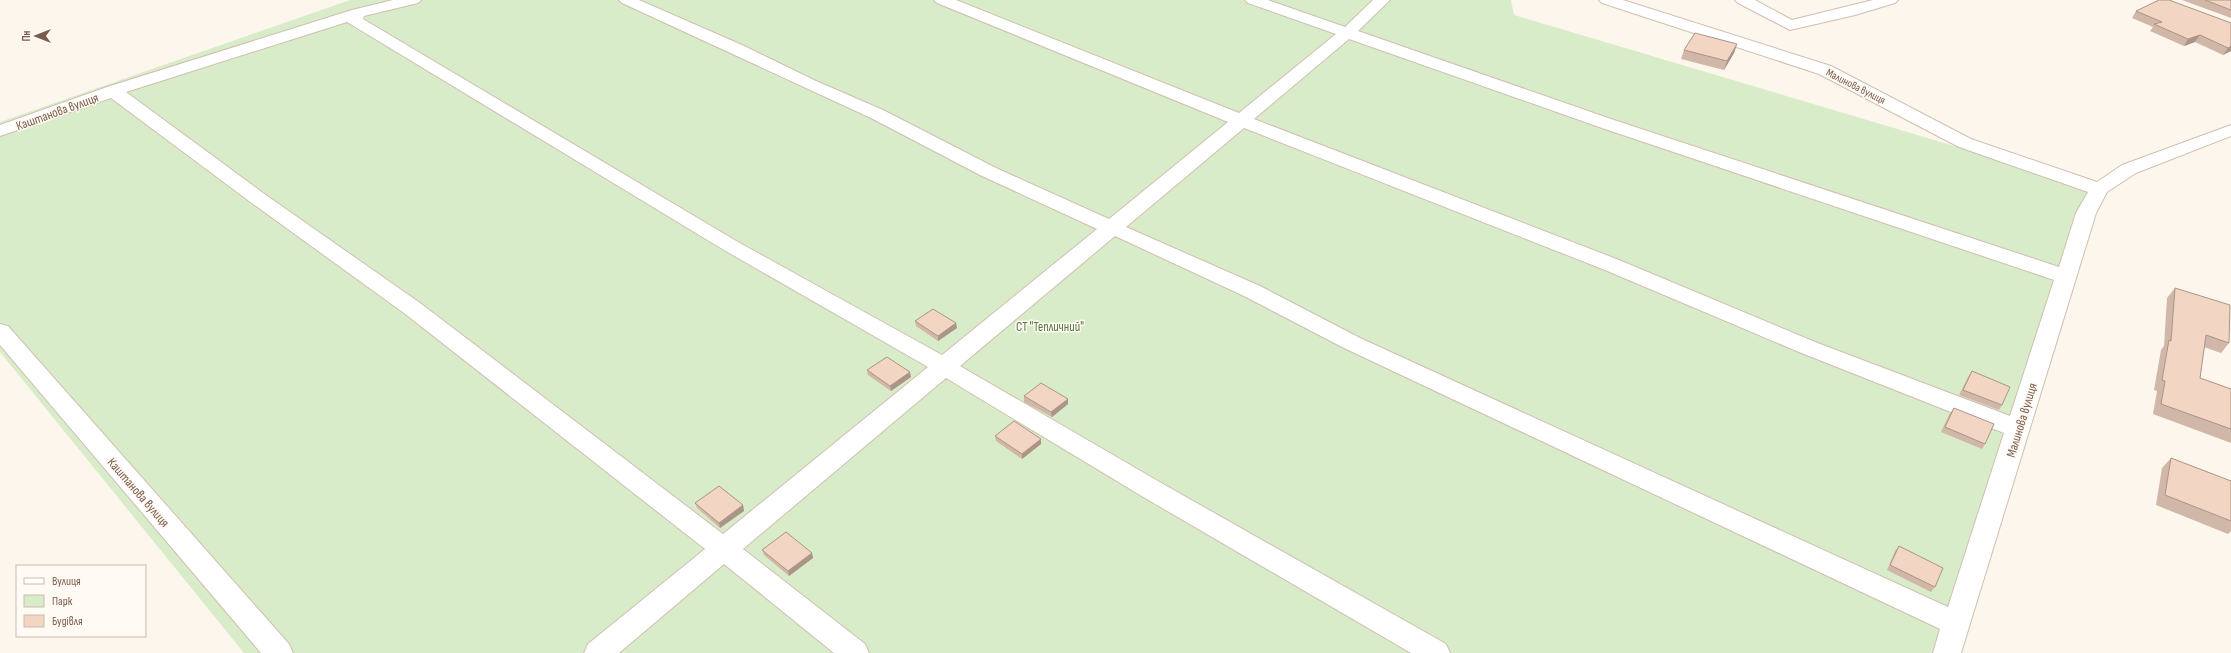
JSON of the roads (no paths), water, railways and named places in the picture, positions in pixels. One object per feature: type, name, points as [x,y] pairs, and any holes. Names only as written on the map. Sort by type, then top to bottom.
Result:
[{"type":"street","name":"Каштанова вулиця","points":[[0,131],[113,91],[358,13],[413,0]]},
{"type":"street","points":[[627,0],[877,114],[989,172],[1252,291],[1352,342],[1957,624]]},
{"type":"street","points":[[942,0],[1082,55],[1242,121],[1612,265],[1807,347],[2019,429]]},
{"type":"street","points":[[1253,0],[1608,124],[2065,276]]},
{"type":"street","points":[[598,653],[1242,121],[1347,33],[1382,0]]},
{"type":"street","name":"Малинова вулиця","points":[[1607,0],[1825,70],[1965,143],[2099,189]]},
{"type":"street","points":[[1743,0],[1790,25],[1849,12],[1890,0]]},
{"type":"street","points":[[358,13],[354,20],[731,246],[945,366],[1154,491],[1436,653]]},
{"type":"street","points":[[113,91],[256,197],[412,308],[856,653]]},
{"type":"street","name":"Малинова вулиця","points":[[1947,653],[2019,429],[2065,276],[2086,213],[2099,189],[2129,169],[2231,130]]},
{"type":"street","name":"Каштанова вулиця","points":[[0,330],[278,653]]},
{"type":"park label","name":"СТ \"Тепличний\"","points":[[1050,326]]}]
